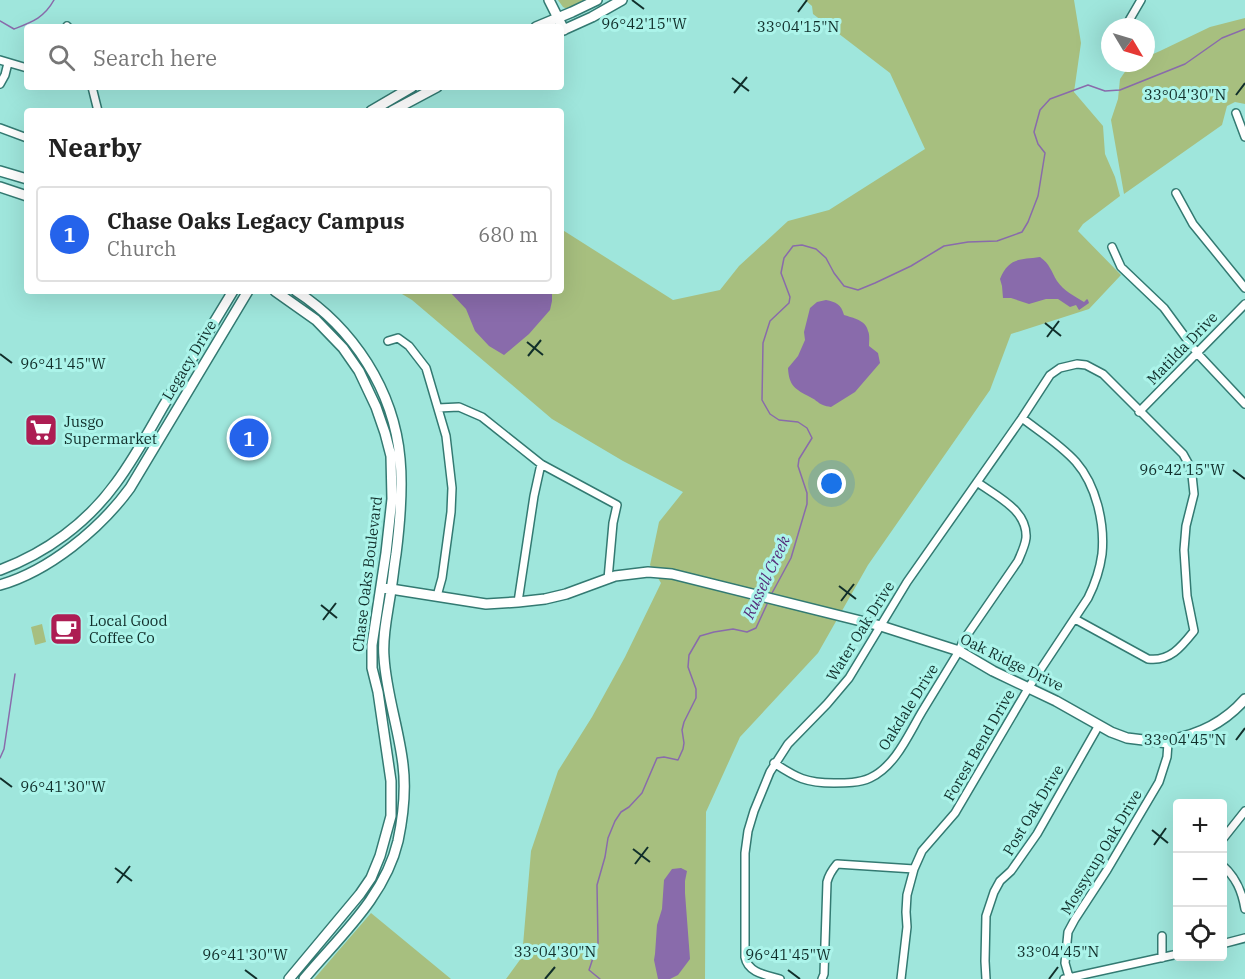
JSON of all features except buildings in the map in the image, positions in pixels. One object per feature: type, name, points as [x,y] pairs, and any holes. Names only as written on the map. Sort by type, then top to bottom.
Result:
[{"type":"street","points":[[549,0],[560,24]]},
{"type":"street","points":[[543,24],[597,0]]},
{"type":"street","points":[[564,30],[622,0]]},
{"type":"street","points":[[1130,18],[1141,0]]},
{"type":"street","points":[[0,60],[24,67]]},
{"type":"street","points":[[0,84],[8,63]]},
{"type":"street","points":[[93,90],[97,108]]},
{"type":"street","points":[[376,108],[407,90]]},
{"type":"street","points":[[413,90],[414,98]]},
{"type":"street","points":[[397,108],[431,90]]},
{"type":"street","points":[[1236,113],[1245,137]]},
{"type":"street","points":[[0,128],[24,137]]},
{"type":"street","points":[[0,171],[24,178]]},
{"type":"street","points":[[0,187],[24,195]]},
{"type":"street","points":[[1176,193],[1193,224],[1245,288]]},
{"type":"street","points":[[1112,247],[1121,267],[1164,308],[1197,353],[1245,404]]},
{"type":"street","name":"Legacy Drive","points":[[0,571],[27,558],[64,535],[110,491],[132,459],[231,294]]},
{"type":"street","name":"Legacy Drive","points":[[2,585],[38,569],[63,554],[90,532],[121,501],[246,294]]},
{"type":"street","name":"Chase Oaks Boulevard","points":[[279,294],[327,330],[359,371],[395,457],[401,494],[392,589],[385,629],[384,657],[403,764],[404,795],[398,842],[376,892],[304,979]]},
{"type":"street","name":"Chase Oaks Boulevard","points":[[289,979],[360,894],[375,868],[391,816],[391,781],[372,668],[372,645],[392,499],[395,429],[384,394],[369,363],[336,323],[301,294]]},
{"type":"street","name":"Matilda Drive","points":[[1139,412],[1245,304]]},
{"type":"street","points":[[327,330],[336,323]]},
{"type":"street","points":[[388,340],[398,338],[409,346],[426,368],[446,436],[452,488],[451,512],[442,578],[437,596]]},
{"type":"street","name":"Water Oak Drive","points":[[780,979],[754,970],[749,966],[745,957],[745,853],[748,831],[774,763],[788,744],[849,678],[907,582],[1050,375],[1059,368],[1077,364],[1086,366],[1103,374],[1139,412]]},
{"type":"street","points":[[438,408],[459,408],[482,417],[541,464],[617,505],[608,579]]},
{"type":"street","points":[[162,409],[174,415]]},
{"type":"street","points":[[1075,620],[1148,659],[1156,660],[1169,656],[1182,646],[1194,631],[1187,596],[1184,550],[1186,526],[1194,494],[1192,475],[1182,454],[1139,412]]},
{"type":"street","name":"Forest Bend Drive","points":[[901,979],[907,927],[907,895],[914,869],[922,852],[955,813],[1029,687],[1088,598],[1100,566],[1102,538],[1098,506],[1093,491],[1077,463],[1022,418]]},
{"type":"street","points":[[518,602],[541,464]]},
{"type":"street","name":"Oakdale Drive","points":[[774,763],[795,777],[816,783],[847,783],[870,778],[898,753],[959,651],[963,640],[1018,561],[1023,548],[1026,537],[1021,516],[977,482]]},
{"type":"street","points":[[110,491],[121,501]]},
{"type":"street","points":[[0,571],[2,585]]},
{"type":"street","name":"Oak Ridge Drive","points":[[381,588],[486,604],[545,599],[566,594],[615,576],[648,572],[672,574],[881,626],[959,651],[1111,732],[1127,738],[1168,743]]},
{"type":"street","points":[[1168,743],[1169,740],[1197,734],[1212,726],[1245,699]]},
{"type":"street","name":"Post Oak Drive","points":[[986,979],[986,916],[994,891],[1037,834],[1099,725]]},
{"type":"street","name":"Mossycup Oak Drive","points":[[1066,978],[1068,932],[1159,782],[1167,757],[1168,743]]},
{"type":"street","points":[[1227,834],[1245,811]]},
{"type":"street","points":[[388,826],[399,830]]},
{"type":"street","points":[[822,979],[827,882],[833,868],[837,864],[914,869]]},
{"type":"street","points":[[375,868],[385,874]]},
{"type":"street","points":[[1227,870],[1237,882],[1245,909]]},
{"type":"street","points":[[1162,936],[1162,957]]},
{"type":"street","points":[[1227,943],[1245,938]]},
{"type":"street","points":[[1066,978],[1173,955]]},
{"type":"street","points":[[303,964],[312,970]]},
{"type":"green space","points":[[558,0],[587,0],[567,9]]},
{"type":"green space","points":[[805,0],[1074,0],[1081,43],[1074,92],[1103,126],[1105,154],[1120,196],[1083,224],[1078,231],[1121,275],[1089,309],[1011,334],[990,390],[868,565],[818,653],[740,737],[706,812],[705,979],[506,979],[522,957],[531,851],[558,771],[592,717],[625,657],[661,583],[650,565],[659,522],[683,492],[623,461],[552,419],[402,294],[564,294],[564,231],[673,300],[720,290],[739,266],[788,221],[829,210],[925,149],[890,73],[813,14],[812,6]]},
{"type":"green space","points":[[1245,18],[1245,104],[1235,102],[1227,106],[1222,125],[1124,194],[1111,120],[1118,99],[1120,79],[1125,72],[1155,72],[1155,53],[1210,27]]},
{"type":"green space","points":[[42,624],[46,642],[35,645],[31,627]]},
{"type":"green space","points":[[371,913],[451,979],[314,979]]},
{"type":"shaded area","points":[[1040,257],[1063,288],[1084,302],[1087,299],[1089,303],[1079,310],[1076,305],[1070,307],[1058,299],[1046,299],[1029,304],[1003,298],[1000,279],[1007,267],[1021,259]]},
{"type":"shaded area","points":[[452,294],[552,294],[550,310],[529,334],[504,355],[489,346],[475,331],[466,309]]},
{"type":"shaded area","points":[[826,300],[838,304],[844,315],[865,324],[869,334],[869,346],[878,353],[880,363],[855,392],[831,407],[821,404],[797,389],[791,383],[788,368],[798,356],[805,340],[804,332],[810,308],[817,302]]},
{"type":"shaded area","points":[[681,868],[687,871],[685,893],[690,959],[678,975],[670,979],[658,979],[654,960],[664,880],[672,869]]},
{"type":"waterway","points":[[25,24],[42,15],[54,0]]},
{"type":"waterway","points":[[0,21],[14,29],[24,24]]},
{"type":"waterway","name":"Russell Creek","points":[[771,595],[791,558],[807,504],[807,493],[798,466],[799,459],[812,438],[807,428],[798,422],[779,420],[770,414],[762,400],[763,343],[770,321],[789,303],[790,297],[781,273],[784,258],[793,246],[802,245],[816,249],[826,258],[844,286],[858,290],[911,266],[944,246],[997,241],[1022,232],[1038,196],[1045,153],[1038,144],[1034,132],[1040,110],[1050,99],[1088,85],[1105,91],[1120,90],[1185,64],[1222,38],[1245,29]]},
{"type":"waterway","name":"Russell Creek","points":[[600,979],[589,970],[598,943],[597,885],[608,838],[615,821],[621,812],[642,793],[657,758],[678,760],[684,743],[682,730],[684,722],[696,698],[696,689],[688,667],[689,655],[700,636],[733,629],[747,632],[756,628],[768,602]]},
{"type":"waterway","points":[[0,758],[4,749],[15,674]]},
{"type":"place","name":"Jusgo Supermarket","points":[[41,430]]},
{"type":"place","name":"Chase Oaks Legacy Campus","points":[[249,438]]},
{"type":"place","name":"Local Good Coffee Co","points":[[66,629]]}]
